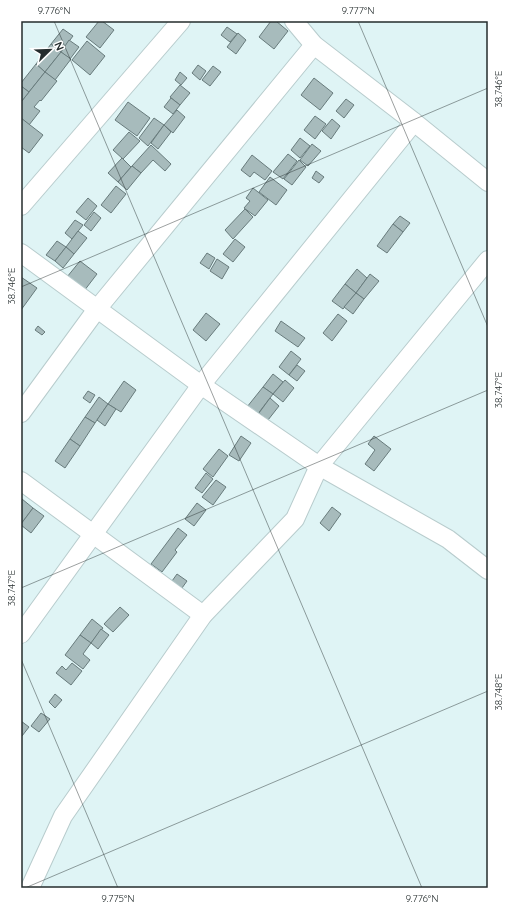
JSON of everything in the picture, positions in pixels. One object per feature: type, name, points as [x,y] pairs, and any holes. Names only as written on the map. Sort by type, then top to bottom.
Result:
[{"type":"street","points":[[21,206],[181,21]]},
{"type":"street","points":[[294,21],[314,45],[414,122],[488,182]]},
{"type":"street","points":[[21,413],[97,309],[314,45]]},
{"type":"street","points":[[21,634],[201,385],[414,122]]},
{"type":"street","points":[[21,253],[201,385],[319,466],[448,539],[488,570]]},
{"type":"street","points":[[30,888],[63,816],[203,615],[295,520],[319,466],[488,260]]},
{"type":"street","points":[[21,481],[203,615]]},
{"type":"building","points":[[99,21],[102,21],[114,30],[100,48],[86,37]]},
{"type":"building","points":[[271,21],[276,21],[288,31],[274,49],[259,37]]},
{"type":"building","points":[[227,27],[237,34],[230,42],[221,35]]},
{"type":"building","points":[[63,29],[73,36],[61,52],[51,44]]},
{"type":"building","points":[[238,33],[246,40],[236,54],[227,47]]},
{"type":"building","points":[[69,40],[79,47],[70,59],[61,52]]},
{"type":"building","points":[[87,41],[105,56],[90,75],[72,60]]},
{"type":"building","points":[[51,44],[61,52],[45,72],[36,64]]},
{"type":"building","points":[[61,52],[71,59],[55,80],[45,72]]},
{"type":"building","points":[[36,64],[45,72],[29,92],[21,86],[21,83]]},
{"type":"building","points":[[198,65],[206,71],[200,80],[192,73]]},
{"type":"building","points":[[213,66],[221,72],[210,86],[202,80]]},
{"type":"building","points":[[45,72],[57,81],[41,101],[40,100],[34,107],[40,111],[29,125],[21,118],[21,102]]},
{"type":"building","points":[[180,72],[187,78],[181,85],[175,80]]},
{"type":"building","points":[[314,78],[333,93],[320,110],[301,95]]},
{"type":"building","points":[[180,85],[190,93],[180,105],[170,97]]},
{"type":"building","points":[[21,86],[29,92],[21,102]]},
{"type":"building","points":[[171,98],[180,105],[173,114],[164,107]]},
{"type":"building","points":[[346,99],[354,105],[344,118],[336,111]]},
{"type":"building","points":[[128,102],[150,118],[137,136],[115,120]]},
{"type":"building","points":[[177,110],[185,117],[173,133],[164,125]]},
{"type":"building","points":[[315,116],[326,124],[315,139],[304,130]]},
{"type":"building","points":[[21,118],[43,135],[29,153],[21,147]]},
{"type":"building","points":[[154,118],[164,125],[148,146],[139,138]]},
{"type":"building","points":[[332,119],[340,126],[331,139],[322,131]]},
{"type":"building","points":[[164,125],[171,132],[158,149],[151,143]]},
{"type":"building","points":[[129,132],[140,141],[123,159],[113,150]]},
{"type":"building","points":[[300,138],[310,146],[300,158],[291,150]]},
{"type":"building","points":[[312,144],[321,151],[308,166],[300,160]]},
{"type":"building","points":[[151,145],[171,164],[165,171],[153,160],[141,173],[132,166]]},
{"type":"building","points":[[288,154],[297,161],[283,179],[273,172]]},
{"type":"building","points":[[252,155],[272,171],[265,180],[254,172],[250,177],[241,170]]},
{"type":"building","points":[[122,158],[131,167],[118,182],[108,173]]},
{"type":"building","points":[[299,160],[306,167],[292,185],[284,179]]},
{"type":"building","points":[[132,166],[141,173],[127,190],[118,182]]},
{"type":"building","points":[[316,171],[324,177],[319,183],[312,178]]},
{"type":"building","points":[[270,177],[287,190],[276,205],[259,192]]},
{"type":"building","points":[[116,186],[126,194],[111,213],[101,205]]},
{"type":"building","points":[[253,188],[268,200],[255,216],[244,208],[250,201],[246,198]]},
{"type":"building","points":[[88,198],[97,206],[86,220],[76,212]]},
{"type":"building","points":[[245,209],[253,217],[233,239],[225,230]]},
{"type":"building","points":[[94,212],[101,218],[91,231],[84,225]]},
{"type":"building","points":[[400,216],[410,223],[403,232],[393,224]]},
{"type":"building","points":[[75,220],[83,225],[72,239],[65,233]]},
{"type":"building","points":[[393,224],[403,232],[387,253],[377,246]]},
{"type":"building","points":[[78,231],[87,238],[74,254],[66,247]]},
{"type":"building","points":[[235,239],[245,247],[233,262],[223,254]]},
{"type":"building","points":[[57,241],[66,247],[55,261],[46,255]]},
{"type":"building","points":[[66,247],[74,254],[63,268],[55,261]]},
{"type":"building","points":[[207,253],[215,258],[209,269],[200,263]]},
{"type":"building","points":[[217,259],[229,267],[222,279],[210,271]]},
{"type":"building","points":[[80,261],[97,274],[84,291],[67,277]]},
{"type":"building","points":[[357,269],[367,278],[356,293],[345,284]]},
{"type":"building","points":[[370,274],[379,281],[364,299],[356,293]]},
{"type":"building","points":[[21,277],[37,288],[21,310]]},
{"type":"building","points":[[345,284],[356,293],[343,309],[332,301]]},
{"type":"building","points":[[356,293],[364,299],[353,314],[344,307]]},
{"type":"building","points":[[206,313],[220,324],[206,341],[193,330]]},
{"type":"building","points":[[338,314],[347,321],[332,341],[323,333]]},
{"type":"building","points":[[281,321],[305,338],[298,347],[275,331]]},
{"type":"building","points":[[38,326],[45,332],[42,335],[35,330]]},
{"type":"building","points":[[291,351],[301,359],[289,375],[279,367]]},
{"type":"building","points":[[297,365],[305,371],[297,381],[289,375]]},
{"type":"building","points":[[273,374],[283,382],[273,394],[263,387]]},
{"type":"building","points":[[285,380],[294,388],[283,402],[273,394]]},
{"type":"building","points":[[124,381],[136,390],[121,412],[108,404]]},
{"type":"building","points":[[263,387],[273,394],[257,415],[247,407]]},
{"type":"building","points":[[88,391],[95,395],[90,403],[83,398]]},
{"type":"building","points":[[99,397],[108,404],[95,423],[85,417]]},
{"type":"building","points":[[270,398],[279,406],[268,420],[259,413]]},
{"type":"building","points":[[108,404],[116,409],[105,426],[97,420]]},
{"type":"building","points":[[85,417],[95,423],[80,446],[70,439]]},
{"type":"building","points":[[241,436],[251,443],[239,461],[229,455]]},
{"type":"building","points":[[374,436],[391,449],[374,471],[365,464],[375,450],[368,444]]},
{"type":"building","points":[[70,439],[80,446],[65,468],[55,461]]},
{"type":"building","points":[[219,449],[228,456],[213,477],[203,469]]},
{"type":"building","points":[[206,473],[213,479],[202,493],[195,488]]},
{"type":"building","points":[[216,480],[226,487],[213,505],[202,497]]},
{"type":"building","points":[[22,499],[33,508],[21,524],[21,500]]},
{"type":"building","points":[[197,503],[206,510],[194,526],[185,519]]},
{"type":"building","points":[[332,507],[341,514],[329,531],[320,523]]},
{"type":"building","points":[[33,508],[44,516],[31,533],[21,524]]},
{"type":"building","points":[[178,528],[187,535],[175,550],[177,552],[162,572],[151,564]]},
{"type":"building","points":[[177,574],[187,581],[182,588],[172,581]]},
{"type":"building","points":[[120,607],[129,615],[113,632],[104,624]]},
{"type":"building","points":[[92,619],[103,628],[91,643],[80,635]]},
{"type":"building","points":[[101,629],[109,635],[98,649],[91,643]]},
{"type":"building","points":[[80,635],[91,643],[83,654],[90,660],[83,669],[65,655]]},
{"type":"building","points":[[72,663],[82,671],[71,685],[56,673],[62,666],[66,670]]},
{"type":"building","points":[[55,694],[62,700],[55,708],[49,702]]},
{"type":"building","points":[[41,713],[50,719],[39,732],[31,726]]},
{"type":"building","points":[[21,721],[29,727],[22,736],[21,736]]}]
